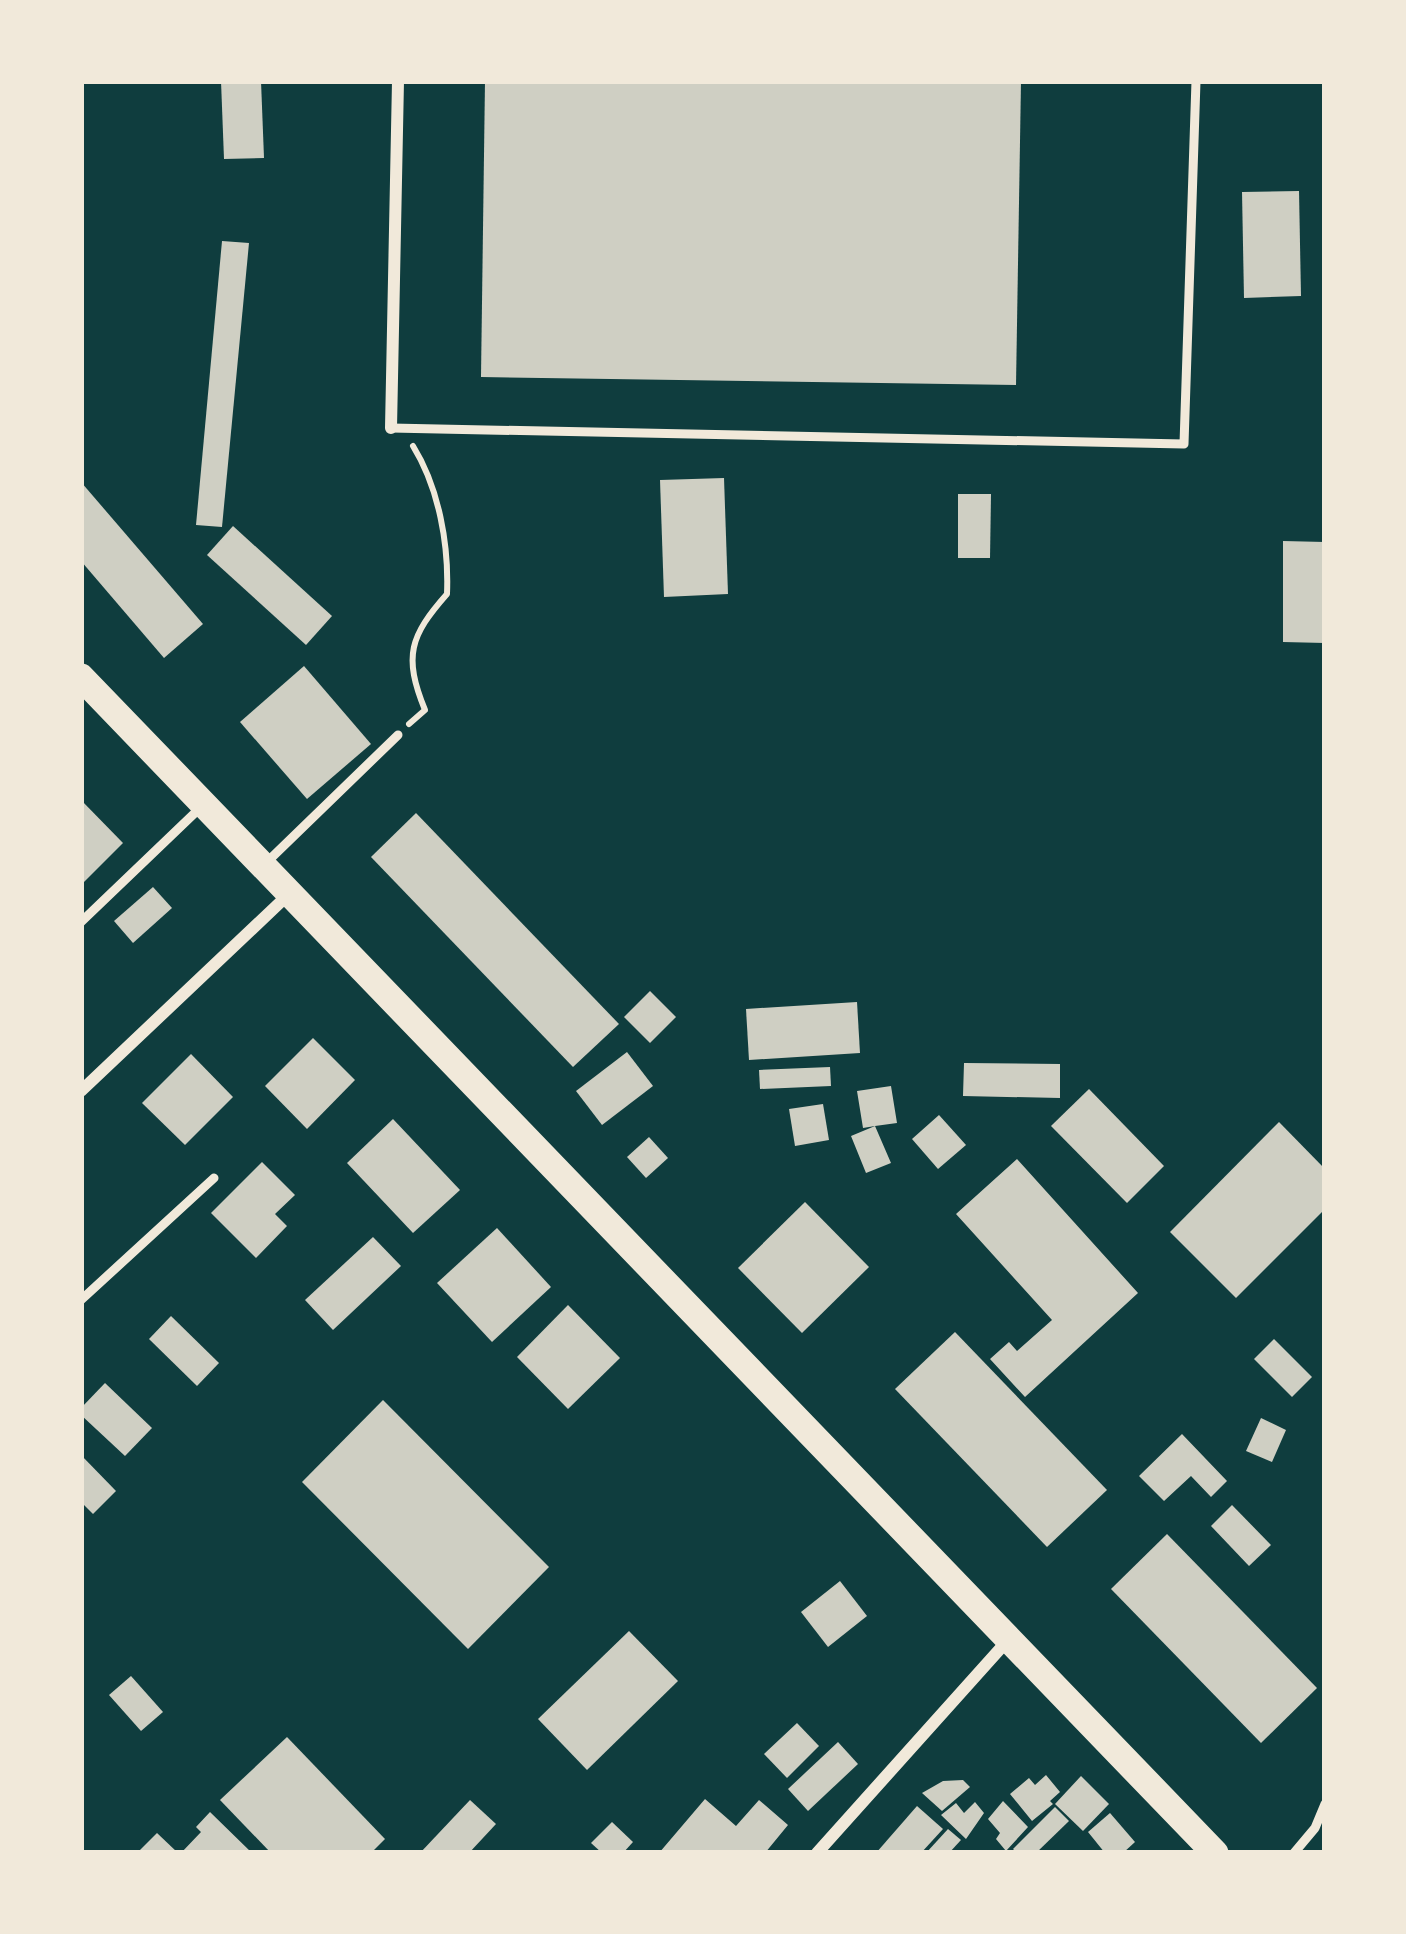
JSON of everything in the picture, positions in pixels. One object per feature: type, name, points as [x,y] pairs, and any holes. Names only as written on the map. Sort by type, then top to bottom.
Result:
[{"type":"highway","points":[[81,677],[1215,1853]]},
{"type":"street","points":[[396,428],[398,81]]},
{"type":"street","points":[[81,1091],[290,894]]},
{"type":"street","points":[[817,1853],[1009,1639]]},
{"type":"lane","points":[[396,428],[1184,444],[1196,81]]},
{"type":"lane","points":[[263,866],[398,735]]},
{"type":"lane","points":[[81,922],[203,804]]},
{"type":"lane","points":[[81,1300],[214,1178]]},
{"type":"lane","points":[[1294,1853],[1315,1828],[1325,1804]]},
{"type":"path","points":[[396,428],[430,474],[448,566],[447,594],[418,627],[412,677],[424,710],[398,735]]},
{"type":"building","points":[[221,81],[261,81],[264,158],[224,159]]},
{"type":"building","points":[[485,81],[1021,81],[1016,385],[481,377]]},
{"type":"building","points":[[1299,191],[1301,296],[1244,298],[1242,192]]},
{"type":"building","points":[[222,241],[249,243],[222,527],[196,525]]},
{"type":"building","points":[[724,478],[728,594],[664,597],[660,480]]},
{"type":"building","points":[[81,482],[203,624],[164,658],[81,561]]},
{"type":"building","points":[[958,494],[991,494],[990,558],[958,558]]},
{"type":"building","points":[[233,526],[332,616],[306,645],[207,555]]},
{"type":"building","points":[[1283,541],[1325,542],[1325,643],[1283,642]]},
{"type":"building","points":[[304,666],[371,744],[307,799],[240,722]]},
{"type":"building","points":[[81,800],[123,843],[81,885]]},
{"type":"building","points":[[416,813],[619,1024],[573,1067],[371,857]]},
{"type":"building","points":[[153,887],[172,908],[133,943],[114,921]]},
{"type":"building","points":[[650,991],[676,1017],[650,1043],[624,1017]]},
{"type":"building","points":[[857,1002],[860,1053],[749,1060],[746,1009]]},
{"type":"building","points":[[313,1038],[355,1080],[307,1129],[265,1086]]},
{"type":"building","points":[[627,1052],[653,1086],[602,1125],[576,1091]]},
{"type":"building","points":[[191,1054],[233,1097],[185,1145],[142,1103]]},
{"type":"building","points":[[964,1063],[1060,1064],[1060,1098],[963,1096]]},
{"type":"building","points":[[830,1067],[831,1086],[760,1089],[759,1070]]},
{"type":"building","points":[[891,1086],[897,1123],[863,1128],[857,1091]]},
{"type":"building","points":[[1089,1089],[1164,1166],[1127,1203],[1051,1126]]},
{"type":"building","points":[[823,1104],[829,1140],[795,1146],[789,1109]]},
{"type":"building","points":[[939,1115],[966,1145],[938,1169],[912,1139]]},
{"type":"building","points":[[393,1119],[460,1190],[413,1233],[347,1163]]},
{"type":"building","points":[[1279,1122],[1325,1169],[1325,1209],[1236,1298],[1170,1232]]},
{"type":"building","points":[[875,1126],[891,1163],[866,1173],[851,1136]]},
{"type":"building","points":[[649,1137],[668,1158],[646,1178],[627,1157]]},
{"type":"building","points":[[1017,1159],[1138,1293],[1025,1397],[990,1359],[1009,1342],[1017,1351],[1052,1320],[956,1214]]},
{"type":"building","points":[[262,1162],[295,1195],[275,1214],[287,1226],[256,1258],[211,1213]]},
{"type":"building","points":[[805,1202],[869,1267],[802,1333],[738,1268]]},
{"type":"building","points":[[497,1228],[551,1287],[492,1342],[437,1283]]},
{"type":"building","points":[[373,1237],[401,1266],[333,1330],[305,1300]]},
{"type":"building","points":[[568,1305],[620,1358],[568,1409],[517,1357]]},
{"type":"building","points":[[171,1316],[219,1363],[197,1386],[149,1339]]},
{"type":"building","points":[[955,1332],[1107,1490],[1047,1547],[895,1389]]},
{"type":"building","points":[[1274,1339],[1312,1377],[1292,1397],[1254,1359]]},
{"type":"building","points":[[105,1383],[152,1428],[125,1456],[81,1415],[81,1408]]},
{"type":"building","points":[[383,1400],[549,1567],[468,1649],[302,1482]]},
{"type":"building","points":[[1261,1418],[1286,1430],[1272,1462],[1246,1451]]},
{"type":"building","points":[[1182,1434],[1227,1481],[1211,1497],[1191,1476],[1164,1501],[1139,1476]]},
{"type":"building","points":[[81,1455],[116,1491],[93,1514],[81,1502]]},
{"type":"building","points":[[1232,1505],[1271,1545],[1249,1566],[1211,1526]]},
{"type":"building","points":[[1167,1534],[1317,1688],[1261,1743],[1111,1589]]},
{"type":"building","points":[[840,1581],[867,1616],[828,1647],[801,1612]]},
{"type":"building","points":[[629,1631],[678,1681],[587,1770],[538,1719]]},
{"type":"building","points":[[131,1676],[163,1712],[141,1731],[109,1695]]},
{"type":"building","points":[[797,1723],[819,1746],[787,1778],[764,1754]]},
{"type":"building","points":[[287,1737],[385,1839],[371,1853],[271,1853],[220,1800]]},
{"type":"building","points":[[838,1742],[858,1764],[808,1811],[788,1789]]},
{"type":"building","points":[[1046,1775],[1060,1792],[1032,1821],[1010,1794],[1029,1778],[1035,1785]]},
{"type":"building","points":[[1081,1776],[1109,1804],[1083,1831],[1055,1804]]},
{"type":"building","points":[[963,1780],[970,1787],[942,1811],[922,1793],[943,1781]]},
{"type":"building","points":[[705,1799],[736,1826],[759,1800],[788,1825],[765,1853],[659,1853]]},
{"type":"building","points":[[470,1800],[496,1824],[469,1853],[420,1853]]},
{"type":"building","points":[[1003,1801],[1028,1827],[1006,1851],[988,1819]]},
{"type":"building","points":[[975,1802],[984,1813],[966,1839],[941,1815],[956,1803],[964,1813]]},
{"type":"building","points":[[917,1806],[943,1829],[921,1853],[876,1853]]},
{"type":"building","points":[[1055,1807],[1069,1821],[1036,1853],[1017,1853],[1013,1849]]},
{"type":"building","points":[[210,1812],[252,1853],[181,1853],[201,1832],[196,1827]]},
{"type":"building","points":[[1110,1813],[1135,1842],[1123,1853],[1105,1853],[1088,1832]]},
{"type":"building","points":[[612,1822],[633,1842],[623,1853],[602,1853],[591,1843]]},
{"type":"building","points":[[948,1829],[961,1840],[949,1853],[926,1853]]},
{"type":"building","points":[[157,1833],[178,1853],[137,1853]]}]
